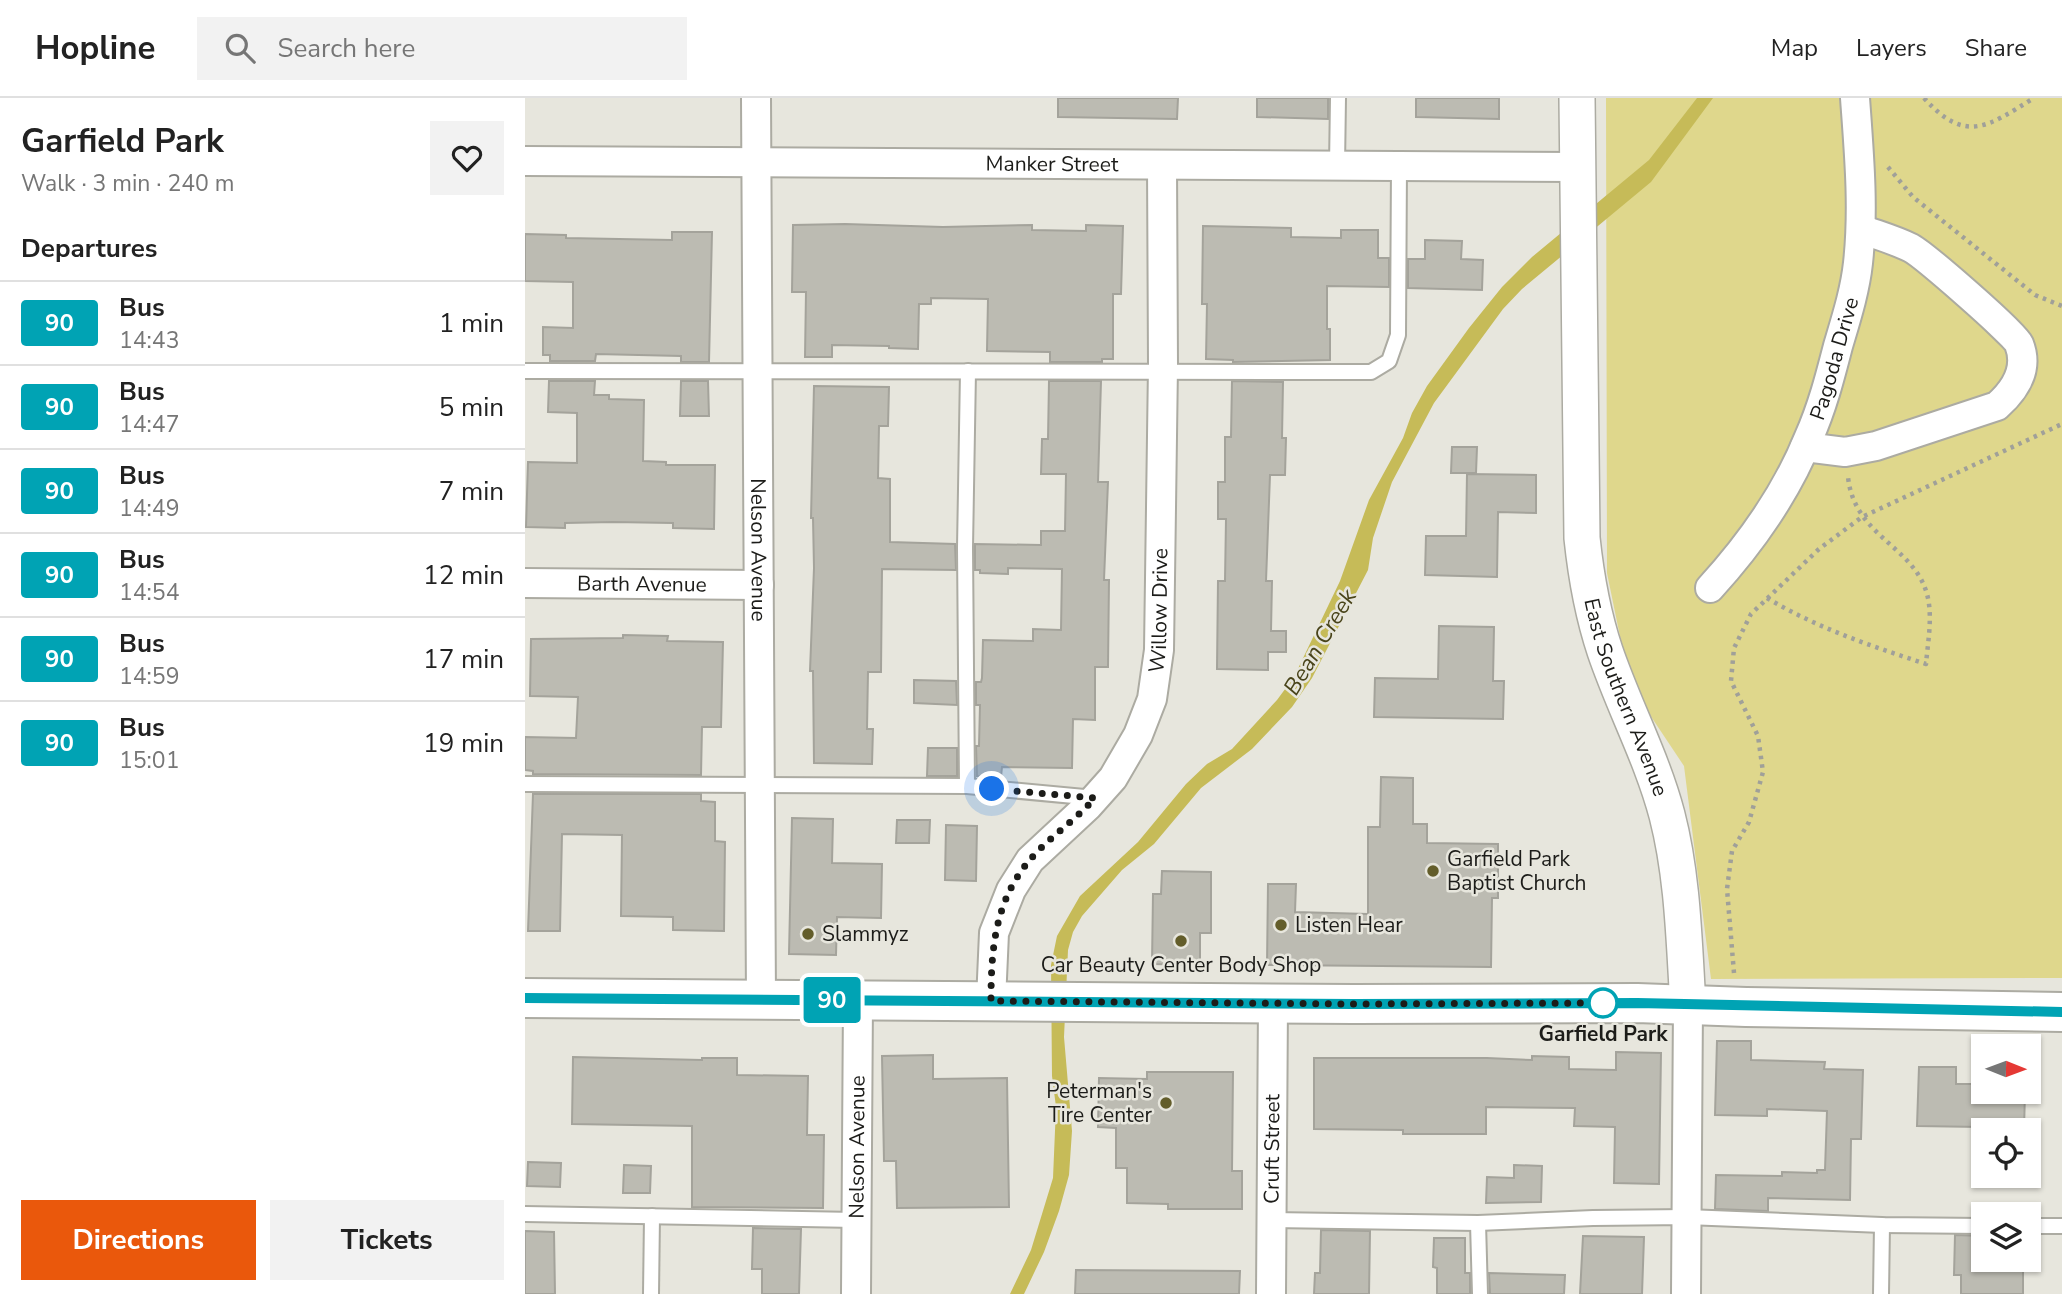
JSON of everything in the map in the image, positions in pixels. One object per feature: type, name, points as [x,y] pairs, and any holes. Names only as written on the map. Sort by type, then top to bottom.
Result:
[{"type":"main road","points":[[525,998],[1688,1005],[2062,1012]]},
{"type":"street","name":"Nelson Avenue","points":[[756,98],[761,1000]]},
{"type":"street","name":"East Southern Avenue","points":[[1577,98],[1581,538],[1586,575],[1605,650],[1653,772],[1667,816],[1679,883],[1688,1005],[1686,1294]]},
{"type":"street","name":"Pagoda Drive","points":[[1710,588],[1734,561],[1781,494],[1805,447],[1825,394],[1854,291],[1861,229],[1856,98]]},
{"type":"street","name":"Manker Street","points":[[525,161],[1399,166],[1577,182]]},
{"type":"street","name":"Willow Drive","points":[[1003,1001],[994,933],[1011,890],[1030,860],[1113,778],[1138,735],[1151,699],[1159,662],[1163,372],[1162,165]]},
{"type":"street","points":[[1805,447],[1845,452],[1876,446],[1997,406],[2012,392],[2020,377],[2019,344],[2005,327],[1913,249],[1861,229]]},
{"type":"street","name":"Barth Avenue","points":[[525,583],[759,585]]},
{"type":"street","name":"Nelson Avenue","points":[[856,1294],[858,1000]]},
{"type":"street","name":"Cruft Street","points":[[1271,1294],[1273,1003]]},
{"type":"lane","points":[[1337,166],[1338,98]]},
{"type":"lane","points":[[525,370],[1371,372],[1389,361],[1398,335],[1399,166]]},
{"type":"lane","points":[[967,786],[965,548],[968,371]]},
{"type":"lane","points":[[525,784],[967,786],[1095,798]]},
{"type":"lane","points":[[525,1214],[856,1220]]},
{"type":"lane","points":[[651,1294],[652,1216]]},
{"type":"lane","points":[[1271,1220],[1478,1223],[1687,1217],[1971,1226]]},
{"type":"lane","points":[[1478,1223],[1479,1294]]},
{"type":"lane","points":[[1881,1294],[1882,1225]]},
{"type":"lane","points":[[2041,1226],[2062,1226]]},
{"type":"path","points":[[1924,98],[1938,114],[1955,125],[1979,128],[2034,98]]},
{"type":"path","points":[[1883,161],[1913,197],[2035,295],[2062,306]]},
{"type":"path","points":[[2055,427],[2062,417]]},
{"type":"path","points":[[1734,974],[1727,889],[1732,851],[1749,822],[1763,772],[1758,736],[1731,681],[1734,648],[1751,614],[1819,549],[1861,517],[2062,424]]},
{"type":"path","points":[[1767,598],[1791,613],[1844,637],[1926,664],[1930,618],[1925,588],[1912,567],[1861,517],[1849,483],[1845,452]]},
{"type":"shaded area","name":"Garfield Park","points":[[1606,98],[2062,98],[2062,978],[1711,979],[1684,766],[1630,685],[1607,573]]},
{"type":"water","name":"Bean Creek","points":[[1697,98],[1713,98],[1651,182],[1522,289],[1503,309],[1434,403],[1392,482],[1373,538],[1368,570],[1312,678],[1292,707],[1252,749],[1201,788],[1154,844],[1122,870],[1082,916],[1073,932],[1068,950],[1064,1037],[1072,1131],[1069,1175],[1044,1252],[1024,1294],[1010,1294],[1031,1250],[1053,1178],[1056,1107],[1052,1076],[1051,965],[1057,936],[1080,896],[1138,842],[1186,784],[1207,764],[1232,749],[1277,700],[1294,677],[1340,581],[1369,500],[1403,438],[1412,413],[1427,386],[1469,328],[1502,287],[1532,257],[1649,160]]},
{"type":"building","points":[[1058,98],[1178,98],[1177,119],[1058,117]]},
{"type":"building","points":[[1257,98],[1328,98],[1328,119],[1257,117]]},
{"type":"building","points":[[1416,98],[1499,98],[1499,119],[1416,117]]},
{"type":"building","points":[[793,225],[943,227],[1032,225],[1032,230],[1086,231],[1086,225],[1123,226],[1121,294],[1113,294],[1113,359],[1102,359],[1102,362],[1050,362],[1050,352],[987,351],[988,299],[931,298],[931,304],[919,304],[918,349],[832,345],[832,357],[805,357],[806,292],[792,292]]},
{"type":"building","points":[[1203,226],[1291,228],[1291,237],[1341,238],[1341,230],[1378,230],[1378,258],[1389,258],[1389,287],[1327,286],[1330,360],[1233,362],[1206,359],[1207,304],[1202,304]]},
{"type":"building","points":[[672,232],[712,232],[709,362],[681,362],[681,356],[596,354],[595,361],[550,361],[550,355],[543,355],[543,327],[573,328],[573,282],[525,281],[525,234],[566,235],[566,238],[672,240]]},
{"type":"building","points":[[1425,240],[1462,241],[1461,259],[1483,260],[1482,290],[1408,288],[1408,259],[1425,259]]},
{"type":"building","points":[[549,381],[595,381],[594,395],[609,395],[609,399],[644,400],[643,461],[666,462],[666,465],[715,465],[714,529],[673,528],[673,523],[613,522],[565,523],[565,528],[526,527],[528,462],[577,463],[577,413],[548,412]]},
{"type":"building","points":[[681,381],[708,381],[709,416],[680,416]]},
{"type":"building","points":[[1049,381],[1101,381],[1098,482],[1108,482],[1104,580],[1109,580],[1108,667],[1095,667],[1095,720],[1073,719],[1072,768],[1002,767],[1001,777],[977,776],[976,746],[979,746],[980,705],[976,705],[976,682],[981,682],[982,678],[983,640],[1033,641],[1033,629],[1061,630],[1062,569],[1008,568],[1008,574],[980,573],[980,570],[975,570],[975,544],[1041,545],[1041,531],[1065,531],[1066,474],[1041,474],[1042,439],[1048,439]]},
{"type":"building","points":[[1232,381],[1283,382],[1282,438],[1286,438],[1285,475],[1270,475],[1266,581],[1272,581],[1271,631],[1286,631],[1286,652],[1268,652],[1268,670],[1217,669],[1218,581],[1225,581],[1226,519],[1218,519],[1218,482],[1225,482],[1225,437],[1231,437]]},
{"type":"building","points":[[814,386],[889,387],[888,426],[879,426],[878,478],[890,479],[890,542],[955,544],[956,570],[882,569],[881,672],[868,672],[867,729],[873,729],[872,764],[814,763],[813,671],[810,671],[814,568],[811,518]]},
{"type":"building","points":[[1452,447],[1477,447],[1476,473],[1451,473]]},
{"type":"building","points":[[1467,474],[1536,475],[1536,513],[1498,512],[1497,577],[1425,575],[1426,536],[1466,536]]},
{"type":"building","points":[[1439,626],[1494,627],[1493,681],[1504,681],[1503,719],[1374,717],[1375,678],[1438,679]]},
{"type":"building","points":[[623,635],[668,636],[667,641],[723,642],[721,727],[702,727],[701,775],[533,774],[533,771],[525,770],[525,737],[576,738],[578,697],[530,696],[531,639],[623,638]]},
{"type":"building","points":[[914,680],[956,681],[957,705],[914,703]]},
{"type":"building","points":[[928,748],[957,748],[957,776],[927,776]]},
{"type":"building","points":[[1381,777],[1413,778],[1413,824],[1427,824],[1427,843],[1498,844],[1498,898],[1492,898],[1491,967],[1267,965],[1268,884],[1296,884],[1295,912],[1368,914],[1368,827],[1380,827]]},
{"type":"building","points":[[533,794],[701,794],[701,801],[715,802],[715,841],[725,842],[724,931],[673,930],[673,917],[621,916],[622,835],[562,834],[560,931],[528,931]]},
{"type":"building","points":[[792,818],[833,819],[832,863],[882,864],[881,918],[837,917],[836,955],[789,954]]},
{"type":"building","points":[[897,820],[930,820],[929,843],[896,843]]},
{"type":"building","points":[[946,825],[977,826],[976,881],[945,880]]},
{"type":"building","points":[[1162,871],[1211,872],[1211,933],[1200,933],[1200,965],[1152,964],[1153,894],[1161,894]]},
{"type":"building","points":[[1717,1041],[1751,1041],[1751,1060],[1825,1062],[1824,1069],[1863,1070],[1861,1139],[1851,1139],[1850,1200],[1768,1198],[1768,1211],[1715,1209],[1716,1175],[1782,1176],[1782,1172],[1817,1173],[1817,1170],[1825,1170],[1827,1111],[1767,1109],[1767,1116],[1715,1115]]},
{"type":"building","points":[[1616,1052],[1661,1053],[1659,1184],[1614,1183],[1615,1127],[1574,1126],[1575,1108],[1486,1107],[1486,1134],[1403,1134],[1403,1130],[1314,1129],[1314,1058],[1532,1060],[1532,1056],[1569,1057],[1569,1069],[1616,1070]]},
{"type":"building","points":[[933,1055],[933,1079],[1007,1078],[1009,1207],[897,1208],[896,1161],[884,1161],[882,1056]]},
{"type":"building","points":[[573,1057],[702,1060],[737,1058],[737,1075],[808,1076],[807,1135],[824,1135],[823,1208],[692,1207],[692,1126],[572,1124]]},
{"type":"building","points":[[1919,1067],[1956,1067],[1956,1084],[1971,1084],[1971,1104],[2025,1104],[2024,1118],[1971,1118],[1971,1127],[1917,1126]]},
{"type":"building","points":[[1147,1072],[1233,1072],[1232,1171],[1242,1171],[1242,1209],[1168,1209],[1168,1204],[1127,1203],[1127,1168],[1116,1168],[1116,1128],[1098,1127],[1099,1078],[1147,1079]]},
{"type":"building","points":[[528,1162],[561,1163],[560,1187],[527,1186]]},
{"type":"building","points":[[624,1165],[651,1166],[650,1193],[623,1193]]},
{"type":"building","points":[[1514,1165],[1542,1166],[1541,1202],[1486,1203],[1487,1177],[1514,1178]]},
{"type":"building","points":[[753,1228],[801,1229],[799,1294],[762,1294],[762,1269],[752,1269]]},
{"type":"building","points":[[1321,1230],[1370,1231],[1369,1294],[1314,1294],[1315,1273],[1320,1273]]},
{"type":"building","points":[[525,1231],[554,1232],[555,1294],[525,1294]]},
{"type":"building","points":[[1955,1235],[1971,1236],[1971,1272],[2023,1272],[2023,1294],[1961,1294],[1961,1275],[1954,1275]]},
{"type":"building","points":[[1583,1236],[1644,1237],[1642,1294],[1580,1294]]},
{"type":"building","points":[[1434,1238],[1465,1238],[1465,1273],[1470,1273],[1470,1294],[1437,1294],[1437,1268],[1433,1267]]},
{"type":"building","points":[[1076,1270],[1240,1271],[1239,1294],[1075,1294]]},
{"type":"building","points":[[1489,1273],[1565,1275],[1564,1294],[1490,1294]]},
{"type":"bus line","name":"90","points":[[525,998],[1354,1004],[1637,1003],[2062,1012]]},
{"type":"place","name":"Garfield Park Baptist Church","points":[[1433,871]]},
{"type":"place","name":"Listen Hear","points":[[1281,925]]},
{"type":"place","name":"Slammyz","points":[[808,934]]},
{"type":"place","name":"Car Beauty Center Body Shop","points":[[1181,941]]},
{"type":"place","name":"Garfield Park","points":[[1603,1003]]},
{"type":"place","name":"Peterman's Tire Center","points":[[1166,1103]]},
{"type":"route","points":[[992,789],[1095,798],[1030,860],[1003,905],[994,933],[991,1001],[1603,1003]]}]
